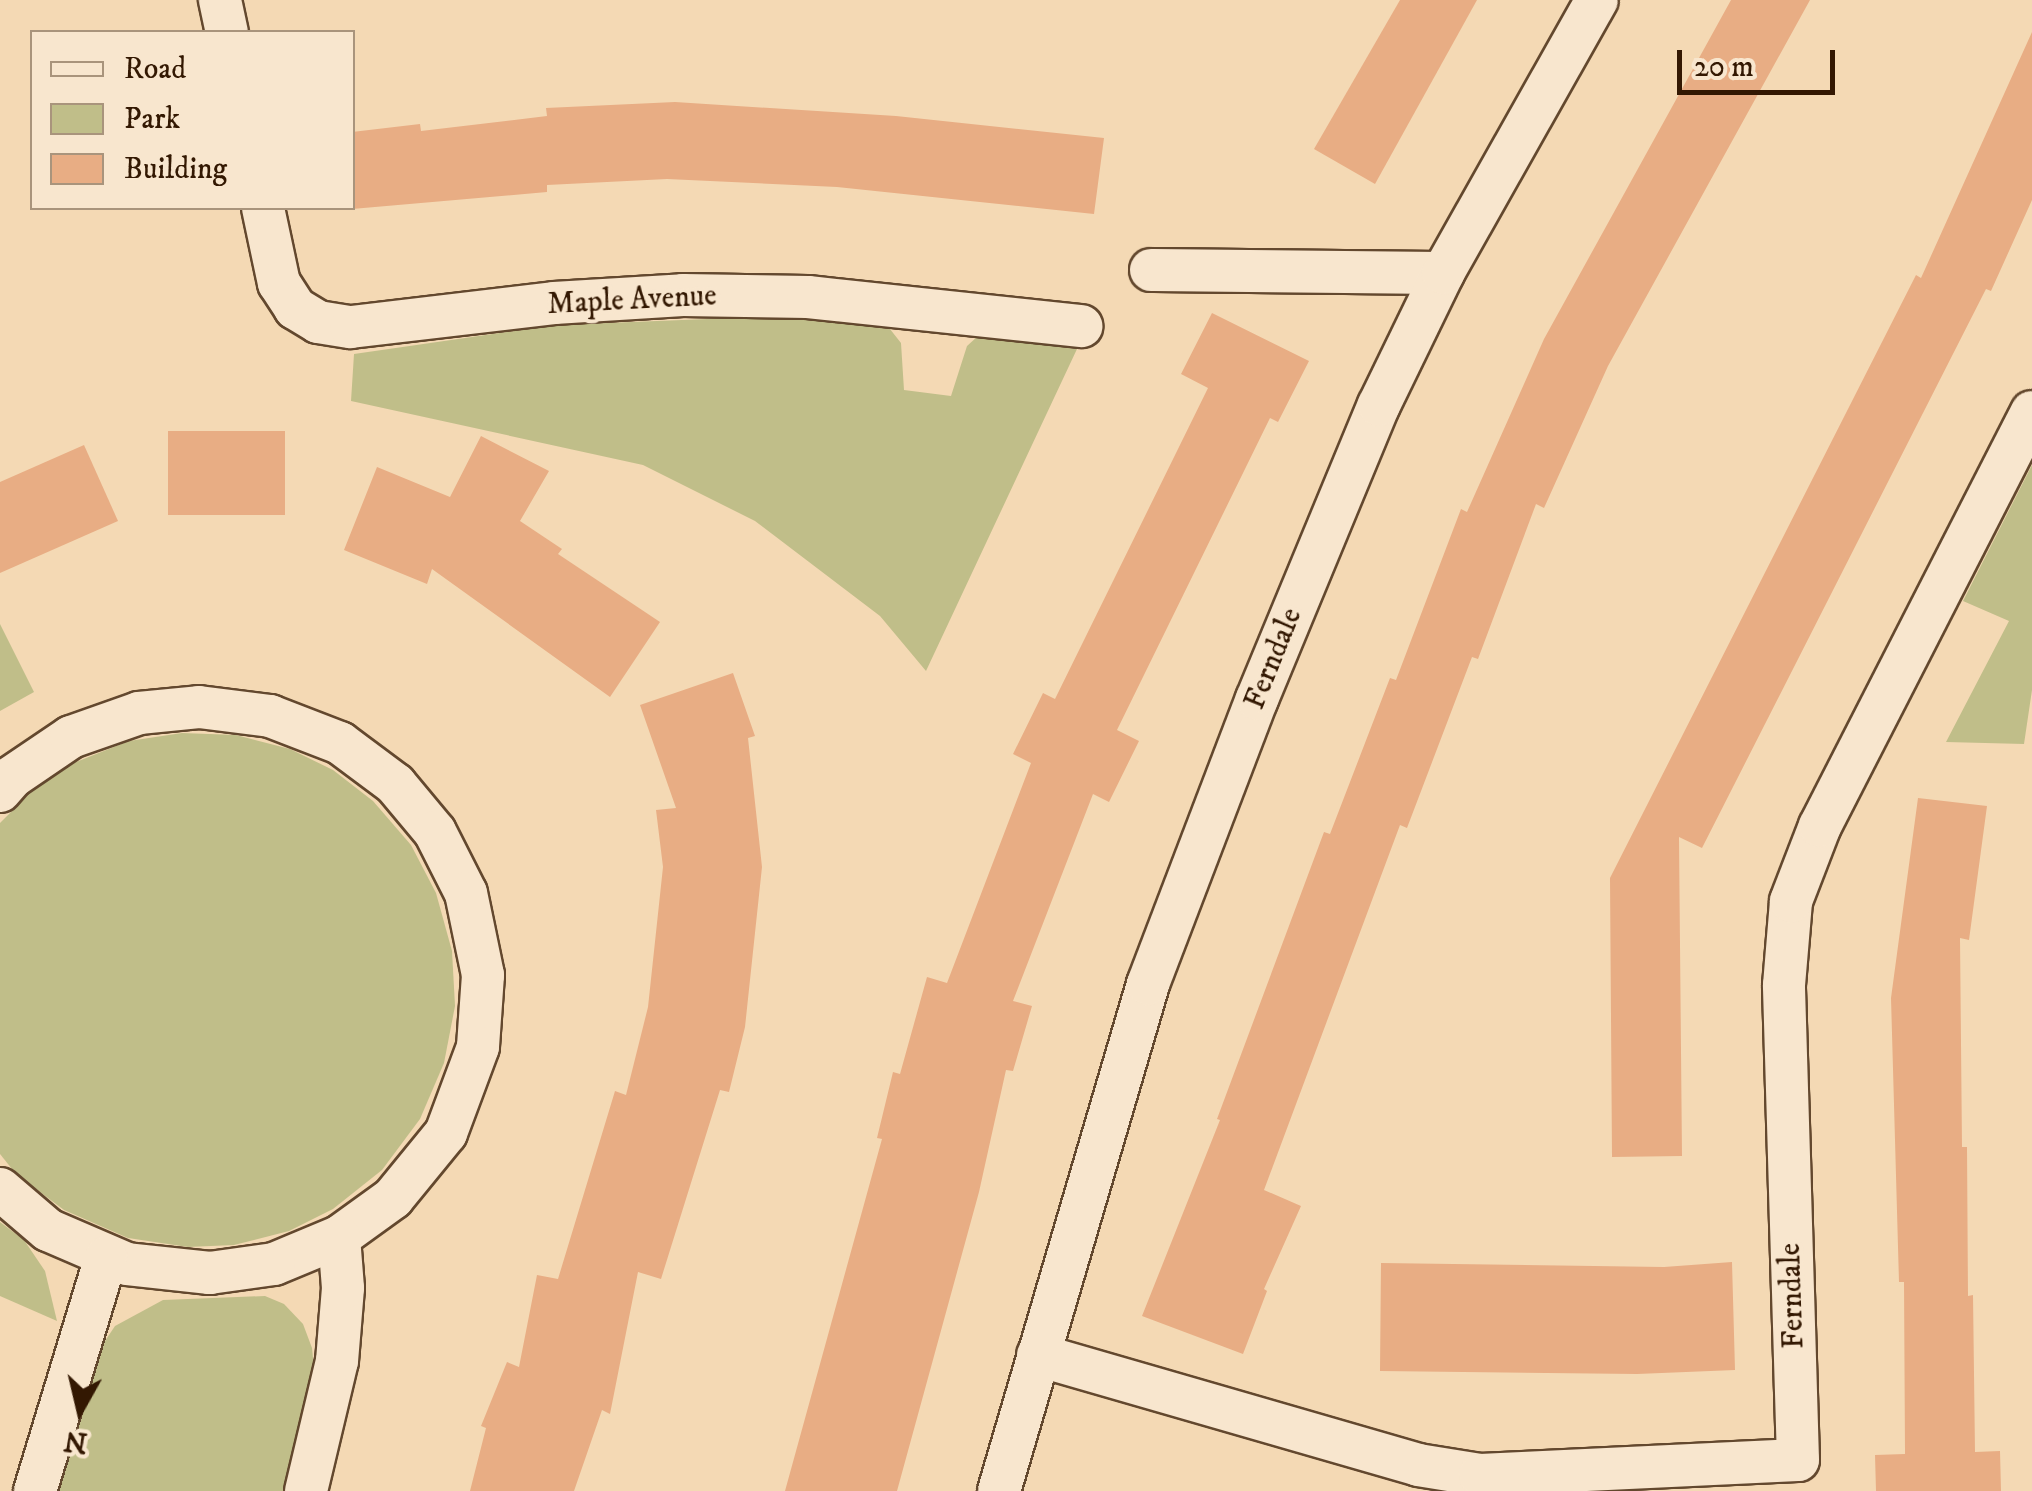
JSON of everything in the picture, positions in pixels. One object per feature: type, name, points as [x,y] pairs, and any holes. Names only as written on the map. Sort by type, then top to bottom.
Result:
[{"type":"street","points":[[220,0],[227,30]]},
{"type":"street","name":"Ferndale","points":[[998,1491],[1148,984],[1257,700],[1356,460],[1443,273],[1598,0]]},
{"type":"street","name":"Maple Avenue","points":[[263,210],[279,283],[294,308],[318,322],[350,327],[554,304],[683,295],[808,297],[1081,326]]},
{"type":"street","points":[[1151,270],[1443,273]]},
{"type":"street","name":"Ferndale","points":[[1038,1355],[1418,1465],[1480,1475],[1798,1460],[1784,985],[1791,902],[1820,826],[2032,412]]},
{"type":"street","points":[[0,791],[12,776],[72,737],[139,713],[199,707],[270,716],[340,743],[394,784],[435,832],[466,893],[483,975],[478,1046],[446,1133],[393,1198],[340,1237],[274,1264],[210,1273],[106,1258],[48,1230],[0,1189]]},
{"type":"street","points":[[306,1491],[337,1361],[343,1288],[340,1237]]},
{"type":"street","points":[[35,1491],[106,1258]]},
{"type":"green space","points":[[808,315],[886,324],[901,343],[904,390],[951,396],[967,346],[978,336],[1077,349],[926,671],[880,616],[755,521],[643,465],[351,401],[354,354],[556,325]]},
{"type":"green space","points":[[2032,465],[2032,690],[2024,744],[1946,742],[2009,621],[1963,601]]},
{"type":"green space","points":[[0,624],[34,692],[0,711]]},
{"type":"green space","points":[[182,733],[236,735],[290,749],[333,770],[373,801],[411,845],[436,893],[452,951],[455,1006],[444,1063],[420,1119],[382,1170],[333,1209],[289,1231],[234,1245],[188,1247],[128,1238],[64,1210],[16,1174],[0,1154],[0,823],[31,792],[76,762],[129,741]]},
{"type":"green space","points":[[0,1222],[24,1240],[45,1271],[57,1321],[0,1296]]},
{"type":"green space","points":[[265,1296],[284,1304],[303,1324],[312,1348],[314,1368],[285,1491],[57,1491],[105,1341],[115,1326],[163,1300]]},
{"type":"building","points":[[1400,0],[1477,0],[1375,184],[1314,149]]},
{"type":"building","points":[[1731,0],[1810,0],[1608,366],[1544,508],[1536,504],[1478,659],[1472,657],[1407,828],[1400,825],[1264,1190],[1301,1206],[1264,1289],[1267,1291],[1243,1354],[1142,1316],[1220,1120],[1217,1119],[1324,832],[1330,834],[1390,678],[1396,680],[1461,509],[1467,512],[1544,339]]},
{"type":"building","points":[[2032,32],[2032,200],[1991,291],[1986,289],[1702,848],[1679,837],[1682,1156],[1612,1157],[1610,878],[1916,275],[1921,278]]},
{"type":"building","points":[[675,102],[896,116],[1104,138],[1094,214],[837,187],[667,179],[547,185],[547,192],[355,209],[355,132],[420,124],[421,131],[547,116],[546,108]]},
{"type":"building","points":[[1212,313],[1309,361],[1278,422],[1270,418],[1117,730],[1139,741],[1109,802],[1093,794],[1013,1001],[1032,1006],[1013,1071],[1006,1070],[979,1192],[897,1491],[785,1491],[882,1139],[877,1138],[893,1072],[900,1074],[927,977],[947,983],[1031,763],[1013,754],[1043,693],[1055,699],[1208,388],[1181,374]]},
{"type":"building","points":[[168,431],[285,431],[285,515],[168,515]]},
{"type":"building","points":[[481,436],[549,471],[520,521],[562,549],[558,554],[660,622],[610,697],[432,569],[427,584],[344,550],[377,467],[450,497]]},
{"type":"building","points":[[84,445],[118,521],[0,573],[0,482]]},
{"type":"building","points":[[733,673],[755,736],[748,738],[762,867],[745,1027],[729,1092],[720,1090],[661,1279],[638,1272],[610,1414],[602,1410],[574,1491],[470,1491],[486,1428],[481,1426],[507,1362],[519,1367],[537,1275],[558,1279],[615,1091],[626,1095],[648,1007],[663,867],[656,810],[676,808],[640,705]]},
{"type":"building","points":[[1918,798],[1987,806],[1969,940],[1960,938],[1962,1147],[1967,1147],[1975,1452],[2000,1451],[2001,1491],[1876,1491],[1875,1455],[1905,1454],[1904,1282],[1899,1282],[1891,998]]},
{"type":"building","points":[[1732,1262],[1735,1370],[1637,1374],[1380,1371],[1381,1263],[1664,1267]]}]
